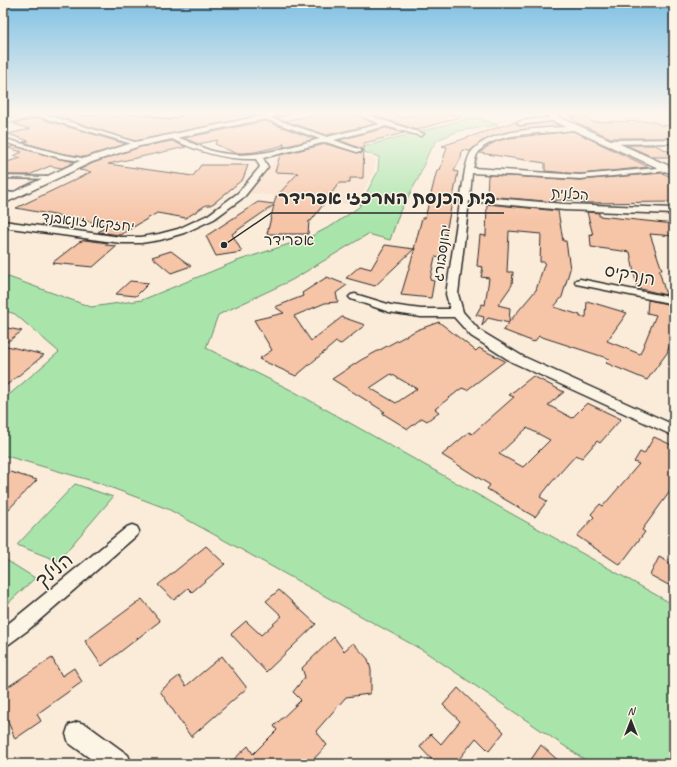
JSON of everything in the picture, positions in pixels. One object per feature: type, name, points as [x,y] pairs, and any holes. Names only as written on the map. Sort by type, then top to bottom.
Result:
[{"type":"street","points":[[37,150],[60,156],[89,160]]},
{"type":"street","points":[[3,202],[89,160],[120,150]]},
{"type":"street","points":[[198,150],[212,155],[232,157],[260,157],[288,150]]},
{"type":"street","name":"יהונסבורג","points":[[478,150],[475,152],[469,170],[452,294],[457,313],[475,333],[517,359],[674,431]]},
{"type":"street","points":[[626,150],[670,168]]},
{"type":"street","name":"יחזקאל זונאבנד","points":[[3,224],[121,240],[141,240],[160,237],[196,225],[211,217],[241,195],[264,167],[260,157]]},
{"type":"street","points":[[469,170],[568,177],[670,168]]},
{"type":"street","name":"הכלנית","points":[[465,198],[564,207],[674,211]]},
{"type":"street","name":"הנרקיס","points":[[580,282],[674,301]]},
{"type":"street","points":[[355,297],[390,308],[421,313],[457,313]]},
{"type":"street","name":"הלילך","points":[[3,638],[22,624],[132,531]]},
{"type":"street","points":[[78,734],[118,764]]},
{"type":"lane","points":[[3,177],[51,178]]},
{"type":"lane","points":[[3,192],[16,195]]},
{"type":"shaded area","points":[[303,150],[345,150],[376,159],[373,173],[356,205],[250,193],[274,161],[287,154]]},
{"type":"green space","points":[[357,150],[431,150],[418,179],[400,211],[390,240],[368,234],[292,280],[218,315],[206,348],[293,391],[674,605],[674,764],[591,764],[424,651],[168,509],[96,482],[3,455],[3,400],[59,352],[15,314],[3,310],[3,275],[91,307],[142,300],[237,261],[308,238],[333,225],[359,207],[378,171],[379,157]]},
{"type":"green space","points":[[75,484],[113,497],[58,561],[17,545]]},
{"type":"green space","points":[[3,558],[35,578],[3,608]]},
{"type":"building","points":[[14,150],[27,150],[75,162],[62,168],[50,166],[29,175],[3,175],[3,163],[21,158],[13,156],[22,152]]},
{"type":"building","points":[[49,150],[107,150],[84,157]]},
{"type":"building","points":[[132,150],[173,150],[108,164],[193,176],[201,165],[248,165],[243,179],[214,203],[206,205],[186,218],[157,213],[120,235],[98,232],[109,225],[16,208],[91,172],[79,170],[93,163]]},
{"type":"building","points":[[228,150],[265,150],[255,152],[235,153]]},
{"type":"building","points":[[302,150],[346,150],[361,154],[362,150],[364,150],[363,178],[350,178],[350,183],[339,183],[311,221],[309,221],[308,234],[267,234],[274,205],[232,234],[242,252],[216,256],[206,236],[258,202],[274,204],[276,197],[298,173],[275,172],[280,155]]},
{"type":"building","points":[[446,150],[471,150],[462,150],[461,158],[454,171],[458,172],[441,258],[435,257],[430,280],[434,281],[431,298],[401,295],[415,248],[414,249],[422,218],[425,218],[437,170],[440,170]]},
{"type":"building","points":[[484,150],[613,150],[649,167],[580,174],[545,171],[545,163],[480,153]]},
{"type":"building","points":[[637,150],[665,150],[674,154],[674,157],[653,157]]},
{"type":"building","points":[[662,173],[674,178],[674,202],[584,203],[583,200],[556,200],[556,202],[487,196],[488,175],[580,180]]},
{"type":"building","points":[[487,204],[558,211],[563,241],[566,241],[570,269],[562,297],[554,307],[580,315],[580,317],[586,317],[587,301],[627,313],[607,341],[640,354],[656,315],[647,313],[648,300],[672,305],[671,332],[674,332],[667,353],[647,380],[606,363],[610,359],[539,336],[534,342],[503,330],[509,323],[488,318],[482,326],[484,317],[476,315],[482,304],[485,305],[489,278],[481,277],[483,267],[477,266],[480,235],[486,236]],"holes":[[[509,231],[541,234],[540,262],[545,262],[536,290],[509,322],[510,308],[498,305],[512,285],[513,272],[507,272]]]},
{"type":"building","points":[[587,212],[599,213],[599,216],[674,224],[674,236],[650,234],[662,270],[659,270],[666,295],[637,288],[630,252],[591,247],[590,234],[593,235]]},
{"type":"building","points":[[85,240],[108,243],[105,245],[117,246],[93,267],[52,263],[79,242]]},
{"type":"building","points":[[385,245],[414,249],[375,286],[346,278],[360,266],[371,269]]},
{"type":"building","points":[[171,251],[191,266],[171,273],[152,257]]},
{"type":"building","points":[[327,277],[347,285],[336,293],[338,302],[325,303],[294,316],[311,341],[342,317],[365,325],[341,344],[336,342],[296,376],[259,359],[272,350],[254,320],[284,313],[275,307],[303,296],[302,293]]},
{"type":"building","points":[[130,281],[149,283],[136,296],[116,294]]},
{"type":"building","points":[[439,322],[476,351],[479,348],[505,361],[467,390],[462,388],[435,409],[439,412],[427,421],[422,418],[408,429],[382,413],[385,412],[332,379],[361,360],[417,330]],"holes":[[[391,374],[417,389],[396,403],[370,388]]]},
{"type":"building","points":[[3,327],[22,331],[3,345]]},
{"type":"building","points":[[3,345],[44,355],[3,388]]},
{"type":"building","points":[[533,376],[564,392],[548,405],[572,418],[587,403],[621,419],[600,443],[597,441],[582,458],[576,455],[551,483],[540,497],[547,501],[535,517],[487,489],[490,485],[442,455],[469,432],[472,434],[514,397],[509,395]],"holes":[[[527,428],[550,440],[523,467],[499,454]]]},
{"type":"building","points":[[654,437],[674,446],[674,486],[642,530],[645,532],[620,565],[577,536],[594,517],[591,514],[600,504],[603,506],[639,464],[634,462],[640,452],[644,454]]},
{"type":"building","points":[[10,472],[37,480],[3,515],[3,478]]},
{"type":"building","points":[[206,546],[225,564],[192,592],[188,588],[174,600],[158,585]]},
{"type":"building","points":[[659,557],[674,565],[674,588],[650,575]]},
{"type":"building","points":[[279,590],[316,624],[266,672],[231,634],[246,621],[261,635],[282,616],[266,601]]},
{"type":"building","points":[[142,599],[160,621],[102,666],[85,641]]},
{"type":"building","points":[[334,637],[344,651],[353,643],[368,659],[371,670],[371,690],[369,694],[346,697],[316,731],[327,745],[309,764],[229,764],[248,746],[253,754],[277,730],[274,726],[301,700],[293,692],[305,677],[302,668]]},
{"type":"building","points":[[222,656],[247,688],[191,737],[160,691],[179,676],[186,686]]},
{"type":"building","points":[[52,658],[62,676],[74,668],[82,682],[37,714],[41,721],[15,739],[3,709],[3,690]]},
{"type":"building","points":[[458,688],[504,732],[489,751],[476,738],[455,764],[436,764],[420,747],[431,734],[441,744],[460,721],[443,705]]},
{"type":"building","points":[[541,745],[562,764],[528,764]]},
{"type":"place","name":"בית הכנסת המרכזי אפרידר","points":[[224,245]]},
{"type":"district","name":"אפרידר","points":[[289,240]]}]
